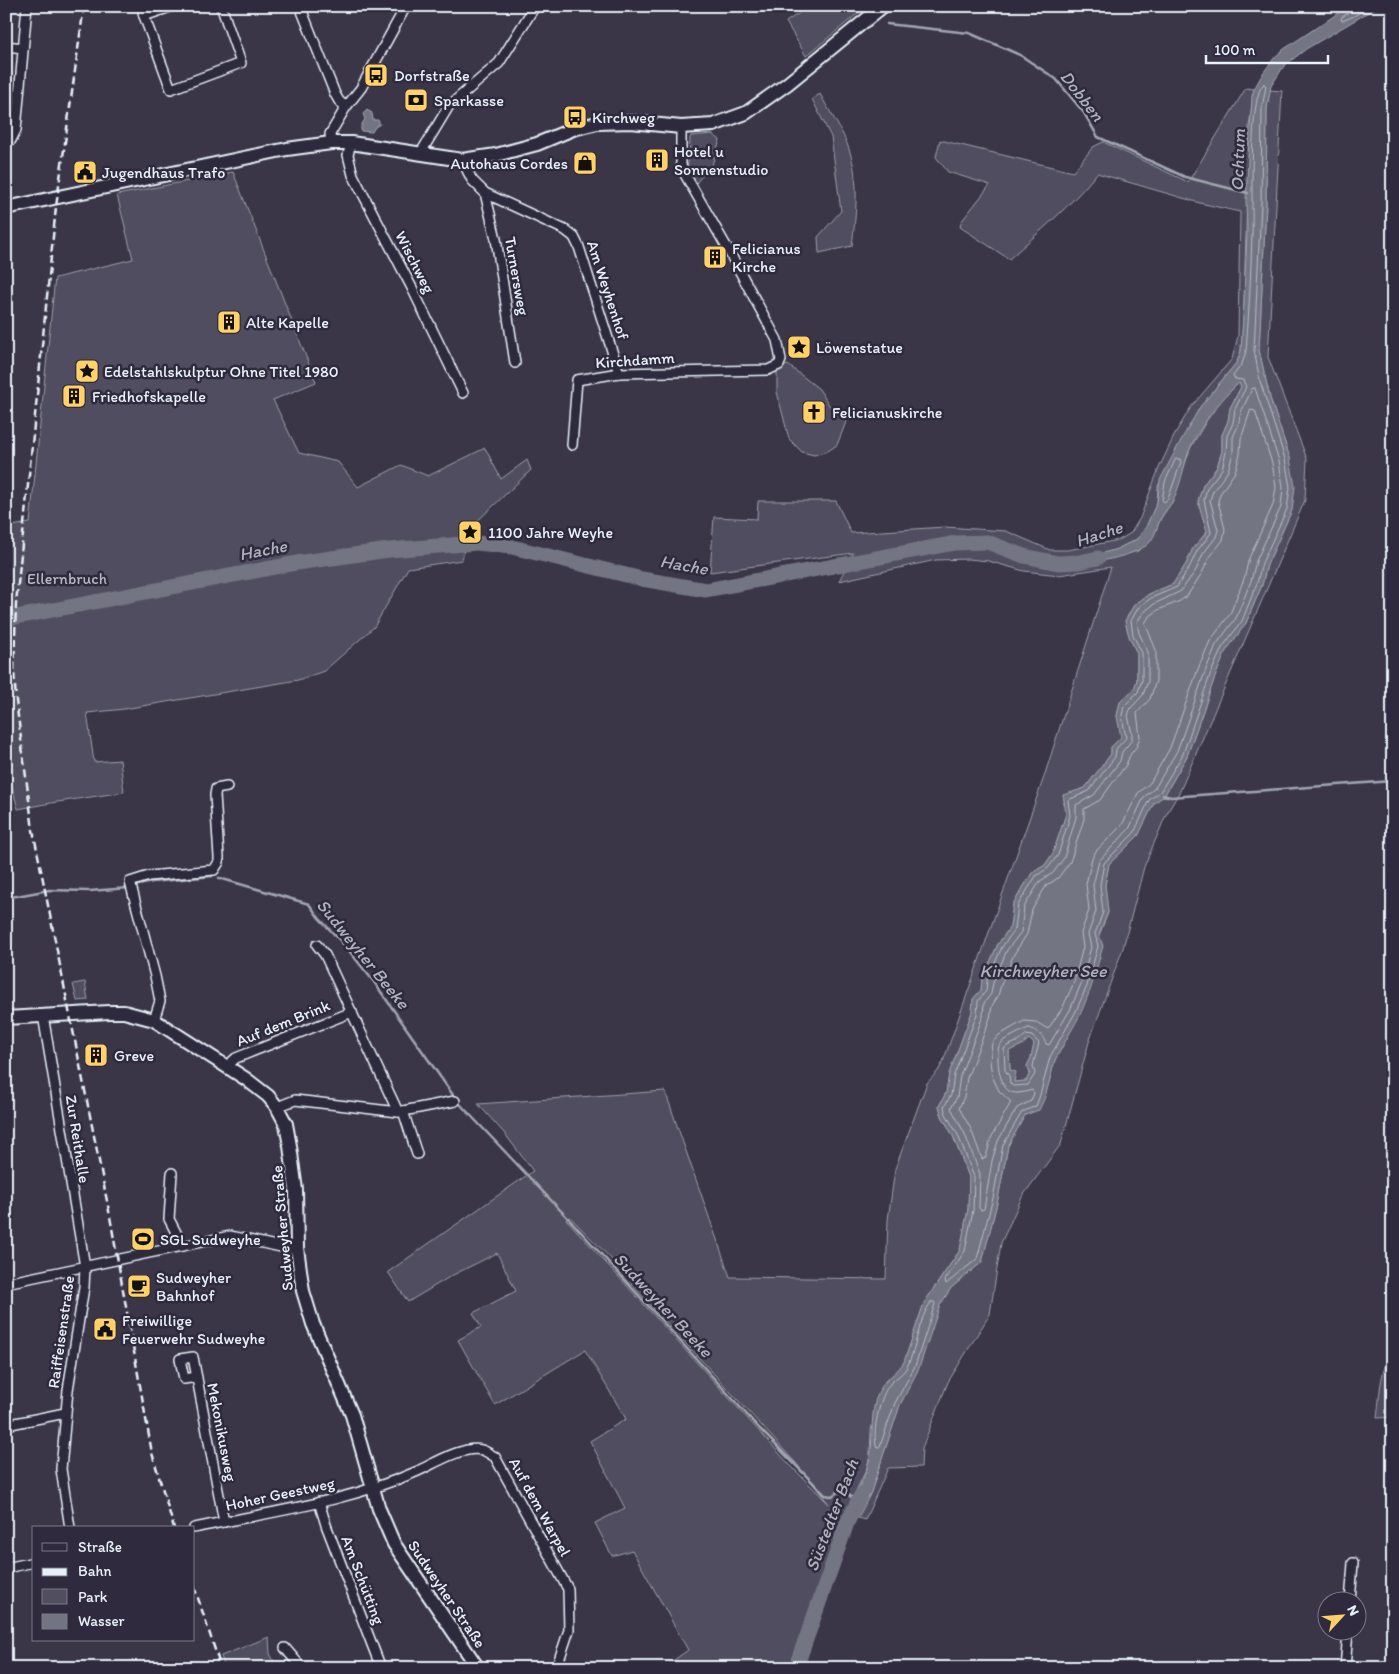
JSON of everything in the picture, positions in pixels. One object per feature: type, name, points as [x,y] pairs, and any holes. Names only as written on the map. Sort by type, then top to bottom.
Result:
[{"type":"main road","points":[[6,208],[287,149],[331,143],[352,143],[462,160],[496,155],[537,144],[573,129],[597,123],[631,122],[681,127],[713,125],[746,113],[787,84],[883,6]]},
{"type":"main road","name":"Sudweyher Straße","points":[[6,1018],[124,1012],[154,1020],[227,1066],[268,1096],[277,1107],[288,1131],[294,1172],[298,1248],[307,1307],[352,1415],[379,1509],[394,1544],[478,1668]]},
{"type":"street","points":[[6,142],[11,140],[16,130],[27,6]]},
{"type":"street","points":[[142,6],[170,89],[241,63],[220,6]]},
{"type":"street","points":[[144,16],[173,6]]},
{"type":"street","points":[[300,6],[335,94],[346,107]]},
{"type":"street","points":[[331,143],[330,134],[364,82],[406,6]]},
{"type":"street","points":[[420,154],[449,106],[499,62],[536,6]]},
{"type":"street","points":[[6,46],[23,48]]},
{"type":"street","name":"Kirchdamm","points":[[572,445],[576,380],[619,373],[761,370],[779,365],[781,360],[777,340],[683,171],[681,127]]},
{"type":"street","name":"Wischweg","points":[[352,143],[348,155],[353,175],[412,288],[463,393]]},
{"type":"street","name":"Am Weyhenhof","points":[[462,160],[472,180],[485,193],[565,230],[574,237],[579,246],[619,373]]},
{"type":"street","name":"Turnersweg","points":[[485,193],[496,239],[515,363]]},
{"type":"street","points":[[154,1020],[160,1001],[131,886],[149,876],[214,870],[219,862],[216,789],[227,786]]},
{"type":"street","name":"Auf dem Brink","points":[[317,945],[326,955],[400,1112],[417,1154]]},
{"type":"street","name":"Auf dem Brink","points":[[227,1066],[236,1058],[352,1012]]},
{"type":"street","name":"Zur Reithalle","points":[[43,1015],[84,1267]]},
{"type":"street","points":[[277,1107],[295,1100],[400,1112],[455,1101]]},
{"type":"street","points":[[172,1173],[169,1219],[183,1246]]},
{"type":"street","name":"Raiffeisenstraße","points":[[70,1526],[60,1469],[65,1413],[84,1287],[84,1267],[230,1236],[290,1249],[298,1248]]},
{"type":"street","points":[[6,1283],[84,1267]]},
{"type":"street","name":"Mekonikusweg","points":[[197,1377],[224,1522]]},
{"type":"street","points":[[6,1425],[65,1413]]},
{"type":"street","name":"Auf dem Warpel","points":[[373,1489],[464,1450],[481,1450],[496,1457],[568,1589],[569,1630],[558,1663],[553,1668]]},
{"type":"street","name":"Hoher Geestweg","points":[[195,1528],[373,1489]]},
{"type":"street","name":"Am Schütting","points":[[319,1502],[381,1668]]},
{"type":"street","points":[[6,1568],[32,1562]]},
{"type":"street","points":[[1351,1592],[1353,1563]]},
{"type":"street","points":[[1345,1668],[1347,1642]]},
{"type":"street","points":[[285,1648],[302,1668]]},
{"type":"green space","points":[[809,6],[867,6],[806,56],[786,22]]},
{"type":"green space","points":[[1246,88],[1254,89],[1249,127],[1241,351],[1237,362],[1200,407],[1158,486],[1157,502],[1146,527],[1137,539],[1117,549],[1079,562],[1104,560],[1138,551],[1155,533],[1161,518],[1173,501],[1190,449],[1223,398],[1239,383],[1241,387],[1230,408],[1228,421],[1222,435],[1222,451],[1217,467],[1203,485],[1198,501],[1207,532],[1193,548],[1186,564],[1173,584],[1149,594],[1134,605],[1125,621],[1137,654],[1137,680],[1134,689],[1120,702],[1117,716],[1122,737],[1111,747],[1111,754],[1085,788],[1072,793],[1063,804],[1066,814],[1053,853],[1045,865],[1032,873],[1013,904],[1010,927],[998,944],[982,980],[981,990],[973,999],[972,1012],[949,1074],[946,1093],[939,1106],[969,1177],[968,1209],[960,1250],[924,1303],[904,1362],[899,1370],[885,1381],[871,1430],[870,1456],[866,1470],[845,1514],[788,1668],[663,1668],[688,1650],[632,1550],[612,1556],[595,1523],[625,1508],[590,1441],[626,1419],[585,1350],[495,1405],[458,1340],[481,1327],[473,1313],[516,1291],[497,1253],[451,1276],[408,1302],[388,1272],[533,1171],[505,1134],[478,1104],[665,1091],[730,1277],[886,1279],[888,1220],[895,1169],[927,1083],[943,1062],[1043,780],[1111,567],[1059,575],[1024,571],[988,561],[968,559],[936,560],[839,581],[853,553],[710,572],[714,517],[757,519],[758,501],[836,501],[851,533],[945,527],[1006,531],[1050,550],[1068,550],[1119,540],[1131,533],[1140,518],[1159,468],[1176,432],[1191,407],[1232,359],[1238,336],[1240,212],[1200,203],[1097,173],[1066,207],[1009,259],[960,227],[961,222],[990,185],[948,172],[936,157],[940,140],[1073,172],[1093,147],[1103,142],[1188,182]],"holes":[[[570,1217],[629,1277],[632,1285],[795,1462],[829,1504],[788,1463],[566,1219]]]},
{"type":"green space","points":[[1270,90],[1282,91],[1268,357],[1307,459],[1305,500],[1180,791],[1166,815],[1144,867],[1123,948],[1089,1042],[1061,1144],[1022,1197],[1001,1243],[990,1314],[948,1382],[922,1448],[921,1467],[888,1468],[865,1520],[858,1518],[871,1492],[900,1405],[940,1305],[951,1288],[982,1262],[998,1199],[1008,1146],[1025,1115],[1045,1097],[1055,1060],[1072,1028],[1099,935],[1108,913],[1105,885],[1109,864],[1138,836],[1154,803],[1164,796],[1187,756],[1226,651],[1246,623],[1262,585],[1267,565],[1292,510],[1290,458],[1270,398],[1259,350],[1266,204],[1267,108]]},
{"type":"green space","points":[[820,94],[840,128],[849,149],[855,173],[856,197],[852,246],[819,253],[818,237],[841,211],[831,137],[812,99]]},
{"type":"green space","points":[[712,134],[720,140],[712,165],[695,184],[686,170],[689,160],[690,138],[691,136]]},
{"type":"green space","name":"Ellernbruch","points":[[233,172],[316,382],[273,400],[299,453],[338,462],[358,487],[401,465],[428,476],[485,448],[501,479],[527,460],[531,470],[468,530],[462,560],[408,568],[374,627],[324,671],[298,680],[124,709],[87,713],[94,762],[120,760],[124,792],[18,809],[12,786],[6,743],[6,527],[30,523],[55,278],[133,259],[117,195]]},
{"type":"green space","points":[[788,365],[819,389],[833,411],[846,422],[837,445],[828,451],[814,455],[802,452],[789,439],[777,392],[777,369]]},
{"type":"green space","points":[[85,982],[88,1000],[77,1001],[73,984]]},
{"type":"green space","points":[[1029,1039],[1034,1044],[1027,1066],[1030,1073],[1026,1081],[1014,1082],[1010,1070],[1009,1050],[1022,1045]]},
{"type":"green space","points":[[1393,1352],[1393,1417],[1377,1418],[1383,1375],[1388,1359]]},
{"type":"green space","points":[[269,1637],[270,1654],[275,1663],[286,1664],[291,1668],[225,1668],[221,1656]]},
{"type":"water","name":"Kirchweyher See","points":[[1349,6],[1379,6],[1306,49],[1284,66],[1271,86],[1267,108],[1266,204],[1259,350],[1270,398],[1290,458],[1295,487],[1292,510],[1267,565],[1262,585],[1246,623],[1226,651],[1187,756],[1164,796],[1154,803],[1138,836],[1109,864],[1105,885],[1108,912],[1099,935],[1103,946],[1091,988],[1080,1015],[1055,1060],[1045,1097],[1039,1110],[1025,1115],[1008,1146],[998,1199],[982,1262],[951,1288],[940,1305],[919,1368],[900,1405],[871,1492],[858,1518],[845,1514],[866,1471],[871,1448],[874,1407],[879,1391],[904,1362],[924,1303],[960,1250],[968,1209],[969,1177],[939,1106],[946,1093],[949,1074],[972,1012],[973,999],[981,990],[982,980],[998,944],[1010,927],[1013,904],[1032,873],[1045,865],[1053,853],[1066,814],[1063,795],[1085,788],[1111,754],[1111,747],[1121,737],[1117,716],[1120,702],[1134,689],[1137,680],[1137,654],[1125,621],[1134,605],[1149,594],[1173,584],[1186,564],[1193,548],[1207,532],[1198,501],[1203,485],[1217,467],[1222,451],[1222,435],[1228,421],[1230,408],[1241,387],[1239,383],[1218,405],[1198,433],[1189,451],[1175,496],[1161,518],[1150,542],[1137,551],[1116,558],[1095,562],[1079,562],[1117,549],[1137,539],[1146,527],[1157,502],[1160,480],[1180,442],[1200,407],[1237,362],[1241,351],[1244,301],[1247,231],[1246,200],[1252,96],[1263,73],[1275,57]],"holes":[[[1029,1039],[1034,1044],[1027,1066],[1030,1073],[1026,1081],[1014,1082],[1016,1072],[1010,1070],[1009,1051],[1022,1045]]]},
{"type":"water","points":[[367,110],[372,113],[373,120],[378,120],[380,124],[372,132],[361,131],[361,126],[365,119],[363,114]]},
{"type":"waterway","name":"Dobben","points":[[887,24],[969,33],[1020,55],[1056,79],[1084,113],[1098,137],[1185,177],[1248,193]]},
{"type":"waterway","name":"Hache","points":[[6,619],[296,563],[389,550],[477,543],[512,547],[642,579],[706,590],[955,543],[987,542],[1024,556],[1058,563],[1079,562],[1098,558]]},
{"type":"waterway","points":[[1163,795],[1171,797],[1393,781]]},
{"type":"waterway","name":"Sudweyher Beeke","points":[[134,886],[152,882],[212,876]]},
{"type":"waterway","name":"Sudweyher Beeke","points":[[219,878],[309,904],[374,982],[453,1095]]},
{"type":"waterway","name":"Sudweyher Beeke","points":[[6,898],[49,890],[89,891],[129,888]]},
{"type":"waterway","name":"Sudweyher Beeke","points":[[459,1103],[582,1233],[760,1429],[825,1495],[832,1496],[839,1491],[853,1499]]},
{"type":"waterway","name":"Süstedter Bach","points":[[796,1668],[847,1523],[860,1497]]},
{"type":"railway","points":[[84,6],[56,207],[16,604],[14,671],[16,701],[33,830],[109,1211],[152,1453],[173,1526]]},
{"type":"railway","points":[[195,1589],[221,1668]]},
{"type":"place","name":"Dorfstraße","points":[[376,75]]},
{"type":"place","name":"Sparkasse","points":[[416,100]]},
{"type":"place","name":"Kirchweg","points":[[575,117]]},
{"type":"place","name":"Hotel u Sonnenstudio","points":[[657,160]]},
{"type":"place","name":"Autohaus Cordes","points":[[585,163]]},
{"type":"place","name":"Jugendhaus Trafo","points":[[85,172]]},
{"type":"place","name":"Felicianus Kirche","points":[[715,257]]},
{"type":"place","name":"Alte Kapelle","points":[[229,322]]},
{"type":"place","name":"Löwenstatue","points":[[799,347]]},
{"type":"place","name":"Edelstahlskulptur Ohne Titel 1980","points":[[87,371]]},
{"type":"place","name":"Friedhofskapelle","points":[[74,396]]},
{"type":"place","name":"Felicianuskirche","points":[[814,412]]},
{"type":"place","name":"1100 Jahre Weyhe","points":[[470,532]]},
{"type":"place","name":"Greve","points":[[96,1055]]},
{"type":"place","name":"SGL Sudweyhe","points":[[143,1239]]},
{"type":"place","name":"Sudweyher Bahnhof","points":[[139,1286]]},
{"type":"place","name":"Freiwillige Feuerwehr Sudweyhe","points":[[105,1329]]},
{"type":"water label","name":"Ochtum","points":[[1238,160]]}]
